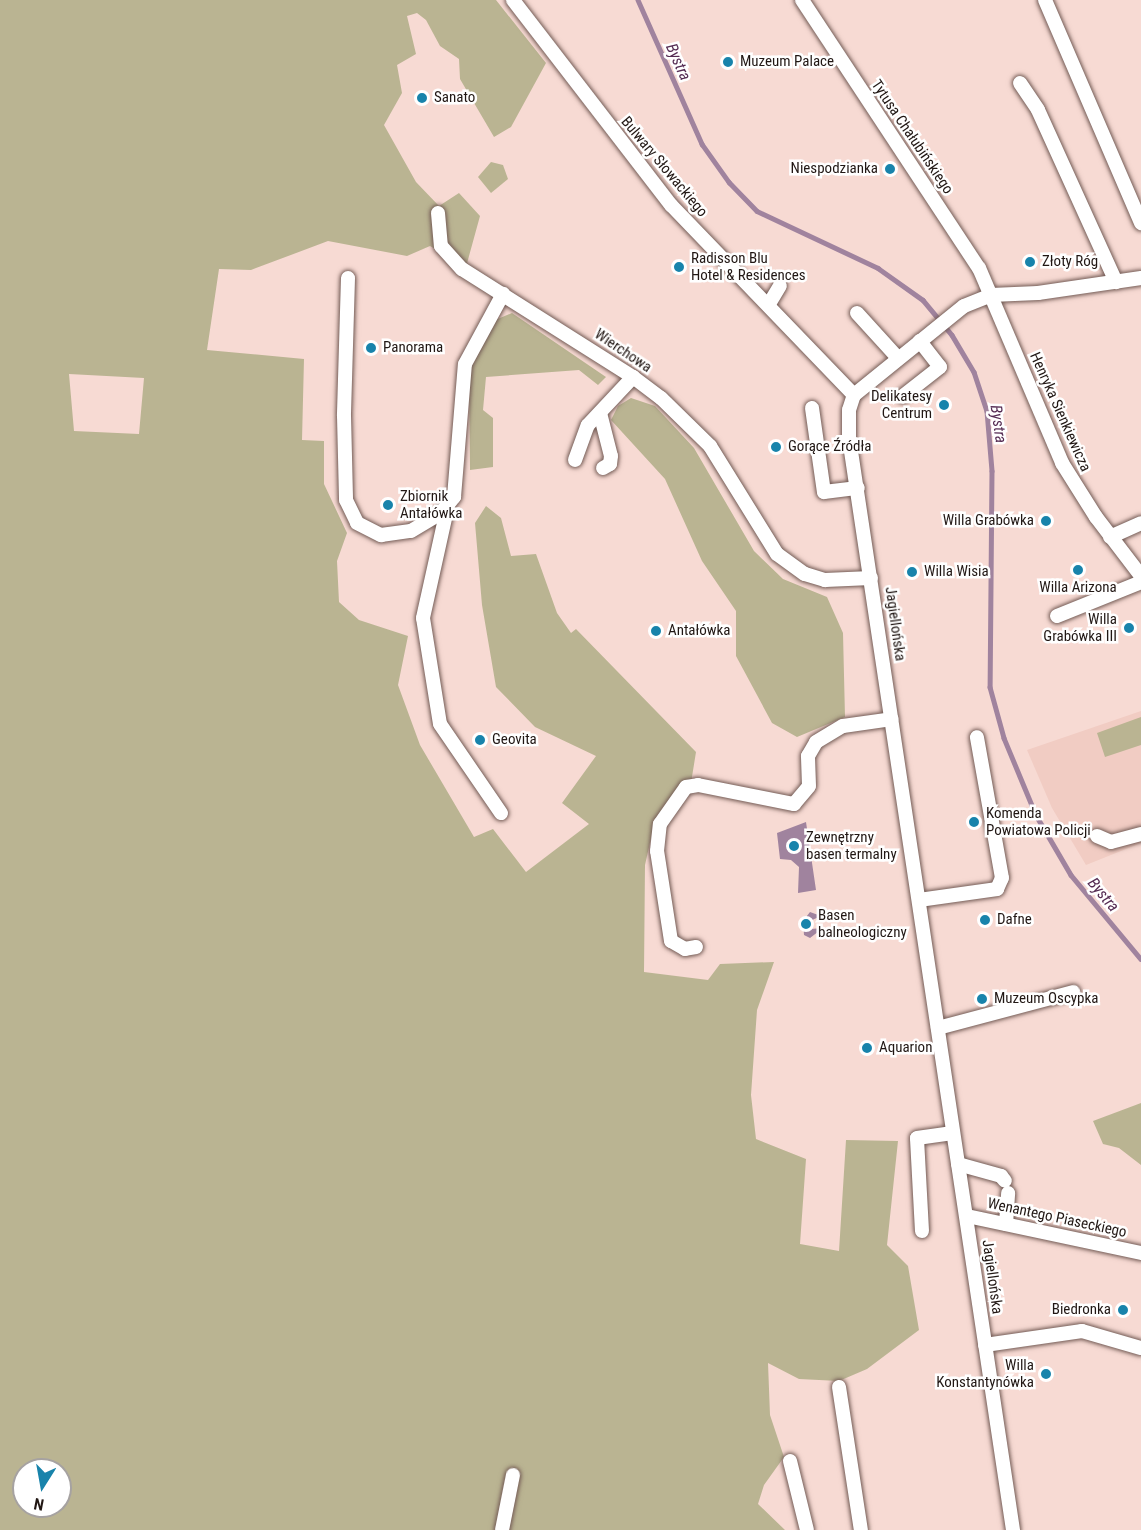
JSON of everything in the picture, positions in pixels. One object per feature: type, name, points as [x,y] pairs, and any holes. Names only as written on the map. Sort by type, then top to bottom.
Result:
[{"type":"street","name":"Bulwary Słowackiego","points":[[513,0],[671,206],[769,304],[854,394]]},
{"type":"street","name":"Tytusa Chałubińskiego","points":[[802,0],[979,268],[991,295]]},
{"type":"street","points":[[1045,0],[1141,223]]},
{"type":"street","points":[[1020,83],[1038,110],[1116,282]]},
{"type":"street","name":"Wierchowa","points":[[438,213],[441,246],[450,259],[633,377],[661,398],[710,446],[777,554],[805,574],[825,580],[871,578]]},
{"type":"street","points":[[348,278],[344,416],[346,500],[352,515],[368,531],[396,536],[411,531],[448,505]]},
{"type":"street","points":[[854,394],[958,311],[991,295],[1141,278]]},
{"type":"street","points":[[769,304],[780,286]]},
{"type":"street","points":[[501,813],[440,724],[423,618],[448,505],[457,478],[460,388],[465,364],[503,294]]},
{"type":"street","name":"Henryka Sienkiewicza","points":[[991,295],[1055,448],[1110,537],[1141,576]]},
{"type":"street","points":[[857,313],[898,358]]},
{"type":"street","points":[[903,396],[940,367],[922,339]]},
{"type":"street","points":[[575,460],[579,442],[600,413],[633,377]]},
{"type":"street","name":"Jagiellońska","points":[[854,394],[849,410],[849,438],[1013,1530]]},
{"type":"street","points":[[812,408],[824,492],[858,488]]},
{"type":"street","points":[[600,413],[611,456],[610,464],[603,468]]},
{"type":"street","points":[[1110,537],[1141,523]]},
{"type":"street","points":[[1057,616],[1141,582]]},
{"type":"street","points":[[696,947],[685,949],[671,941],[657,851],[660,824],[686,787],[698,785],[794,804],[809,786],[808,756],[816,742],[843,726],[892,718]]},
{"type":"street","points":[[919,900],[997,889],[1002,878],[977,737]]},
{"type":"street","points":[[1097,836],[1111,842],[1141,834]]},
{"type":"street","points":[[938,1028],[1073,992]]},
{"type":"street","points":[[922,1231],[917,1138],[953,1133]]},
{"type":"street","points":[[958,1164],[1001,1176],[1007,1187],[1006,1224]]},
{"type":"street","name":"Wenantego Piaseckiego","points":[[967,1216],[1141,1253]]},
{"type":"street","points":[[985,1345],[1082,1331],[1141,1348]]},
{"type":"street","points":[[839,1387],[861,1530]]},
{"type":"street","points":[[790,1461],[807,1530]]},
{"type":"street","points":[[502,1530],[513,1475]]},
{"type":"shaded area","points":[[0,0],[496,0],[546,63],[511,127],[494,137],[460,79],[459,59],[440,46],[426,20],[417,13],[407,16],[416,54],[397,65],[402,93],[384,125],[416,182],[439,206],[459,193],[480,216],[466,267],[430,246],[407,256],[328,241],[251,270],[219,269],[207,350],[304,359],[302,440],[324,441],[324,484],[347,533],[337,561],[339,602],[359,620],[408,636],[398,685],[420,745],[474,837],[493,829],[526,872],[589,824],[562,803],[596,756],[535,727],[496,687],[482,605],[475,523],[486,506],[501,518],[511,556],[536,554],[557,613],[571,633],[576,629],[696,752],[691,783],[655,820],[645,865],[644,972],[708,980],[720,964],[774,962],[757,1010],[751,1095],[756,1139],[806,1159],[800,1244],[839,1251],[846,1140],[898,1141],[887,1245],[908,1266],[919,1330],[867,1369],[839,1381],[799,1379],[768,1363],[770,1415],[784,1457],[764,1485],[758,1504],[785,1530],[0,1530]],"holes":[[[69,374],[144,378],[139,434],[74,431]]]},
{"type":"shaded area","points":[[491,162],[503,165],[508,179],[491,193],[478,177]]},
{"type":"shaded area","points":[[512,313],[606,377],[598,385],[579,370],[486,377],[483,410],[493,418],[493,467],[470,470],[469,369],[493,321]]},
{"type":"shaded area","points":[[631,398],[655,406],[694,448],[754,551],[783,579],[827,597],[843,633],[845,717],[797,737],[772,723],[736,656],[736,611],[702,561],[665,479],[611,420],[618,406]]},
{"type":"shaded area","points":[[1141,711],[1141,843],[1086,865],[1052,808],[1027,750]]},
{"type":"shaded area","points":[[1141,717],[1141,745],[1105,757],[1097,733]]},
{"type":"shaded area","name":"Zewnętrzny basen termalny","points":[[806,822],[816,890],[798,893],[799,867],[791,860],[780,859],[777,833]]},
{"type":"shaded area","name":"Basen balneologiczny","points":[[810,912],[821,916],[810,921],[811,929],[823,928],[810,938],[804,935],[803,921]]},
{"type":"shaded area","points":[[1141,1103],[1141,1165],[1119,1148],[1103,1144],[1093,1121]]},
{"type":"waterway","name":"Bystra","points":[[638,0],[702,144],[729,182],[757,211],[878,268],[923,300],[952,335],[974,372],[987,411],[992,471],[990,687],[1004,738],[1036,815],[1071,875],[1141,959]]},
{"type":"place","name":"Muzeum Palace","points":[[728,62]]},
{"type":"place","name":"Sanato","points":[[422,98]]},
{"type":"place","name":"Niespodzianka","points":[[890,169]]},
{"type":"place","name":"Złoty Róg","points":[[1030,262]]},
{"type":"place","name":"Radisson Blu Hotel & Residences","points":[[679,267]]},
{"type":"place","name":"Panorama","points":[[371,348]]},
{"type":"place","name":"Delikatesy Centrum","points":[[944,405]]},
{"type":"place","name":"Gorące Źródła","points":[[776,447]]},
{"type":"place","name":"Zbiornik Antałówka","points":[[388,505]]},
{"type":"place","name":"Willa Grabówka","points":[[1046,521]]},
{"type":"place","name":"Willa Arizona","points":[[1078,570]]},
{"type":"place","name":"Willa Wisia","points":[[912,572]]},
{"type":"place","name":"Willa Grabówka III","points":[[1129,628]]},
{"type":"place","name":"Antałówka","points":[[656,631]]},
{"type":"place","name":"Geovita","points":[[480,740]]},
{"type":"place","name":"Komenda Powiatowa Policji","points":[[974,822]]},
{"type":"place","name":"Zewnętrzny basen termalny","points":[[794,846]]},
{"type":"place","name":"Dafne","points":[[985,920]]},
{"type":"place","name":"Basen balneologiczny","points":[[806,924]]},
{"type":"place","name":"Muzeum Oscypka","points":[[982,999]]},
{"type":"place","name":"Aquarion","points":[[867,1048]]},
{"type":"place","name":"Biedronka","points":[[1123,1310]]},
{"type":"place","name":"Willa Konstantynówka","points":[[1046,1374]]}]
